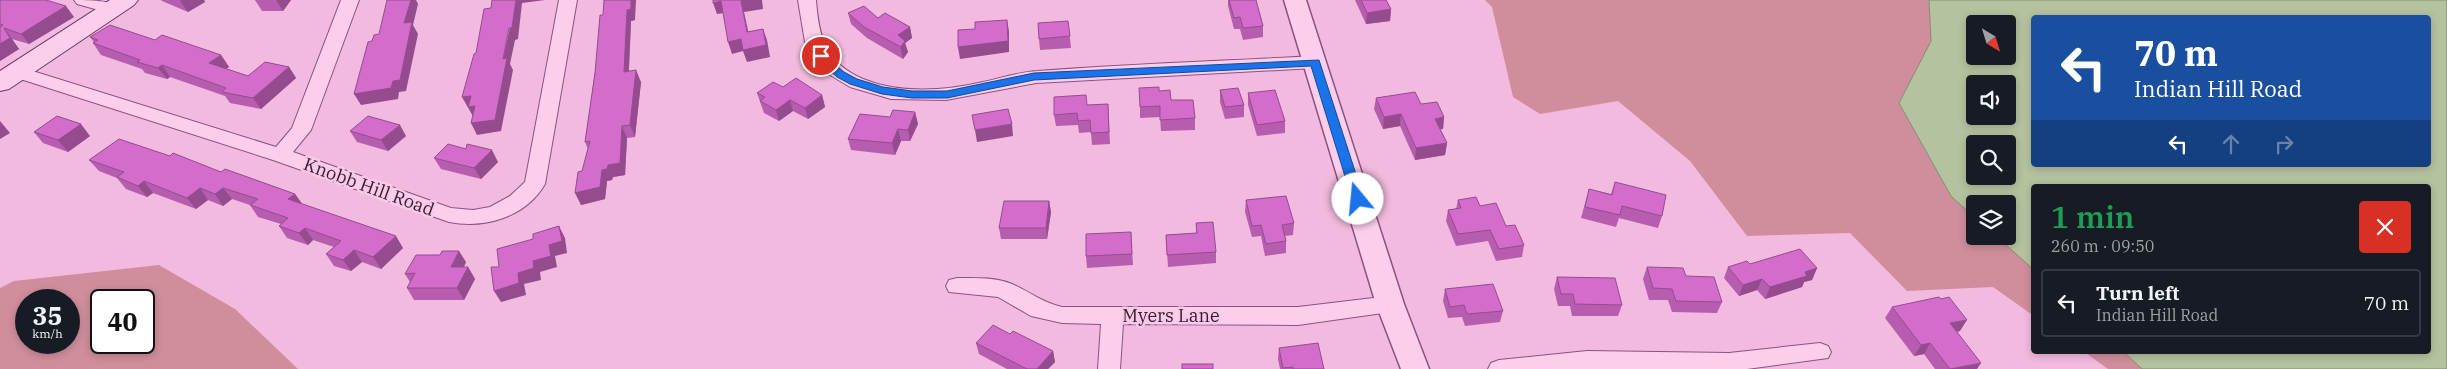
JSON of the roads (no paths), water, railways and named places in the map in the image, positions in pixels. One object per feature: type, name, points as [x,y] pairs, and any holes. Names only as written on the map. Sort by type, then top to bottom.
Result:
[{"type":"main road","points":[[8,77],[120,4]]},
{"type":"street","points":[[83,0],[120,4]]},
{"type":"street","points":[[280,155],[301,130],[350,0]]},
{"type":"street","name":"Knobb Hill Road","points":[[8,77],[280,155],[461,219],[475,219],[513,205],[530,191],[538,176],[568,0]]},
{"type":"street","points":[[807,0],[812,39],[821,56],[830,66],[854,81],[882,91],[912,95],[947,95],[1034,77],[1315,62]]},
{"type":"street","points":[[1295,0],[1390,304],[1414,369]]},
{"type":"street","name":"Myers Lane","points":[[958,286],[986,286],[1004,290],[1039,310],[1062,315],[1298,316],[1390,304]]},
{"type":"street","points":[[1109,369],[1113,316]]},
{"type":"street","points":[[1499,369],[1587,360],[1729,362],[1820,352]]}]
